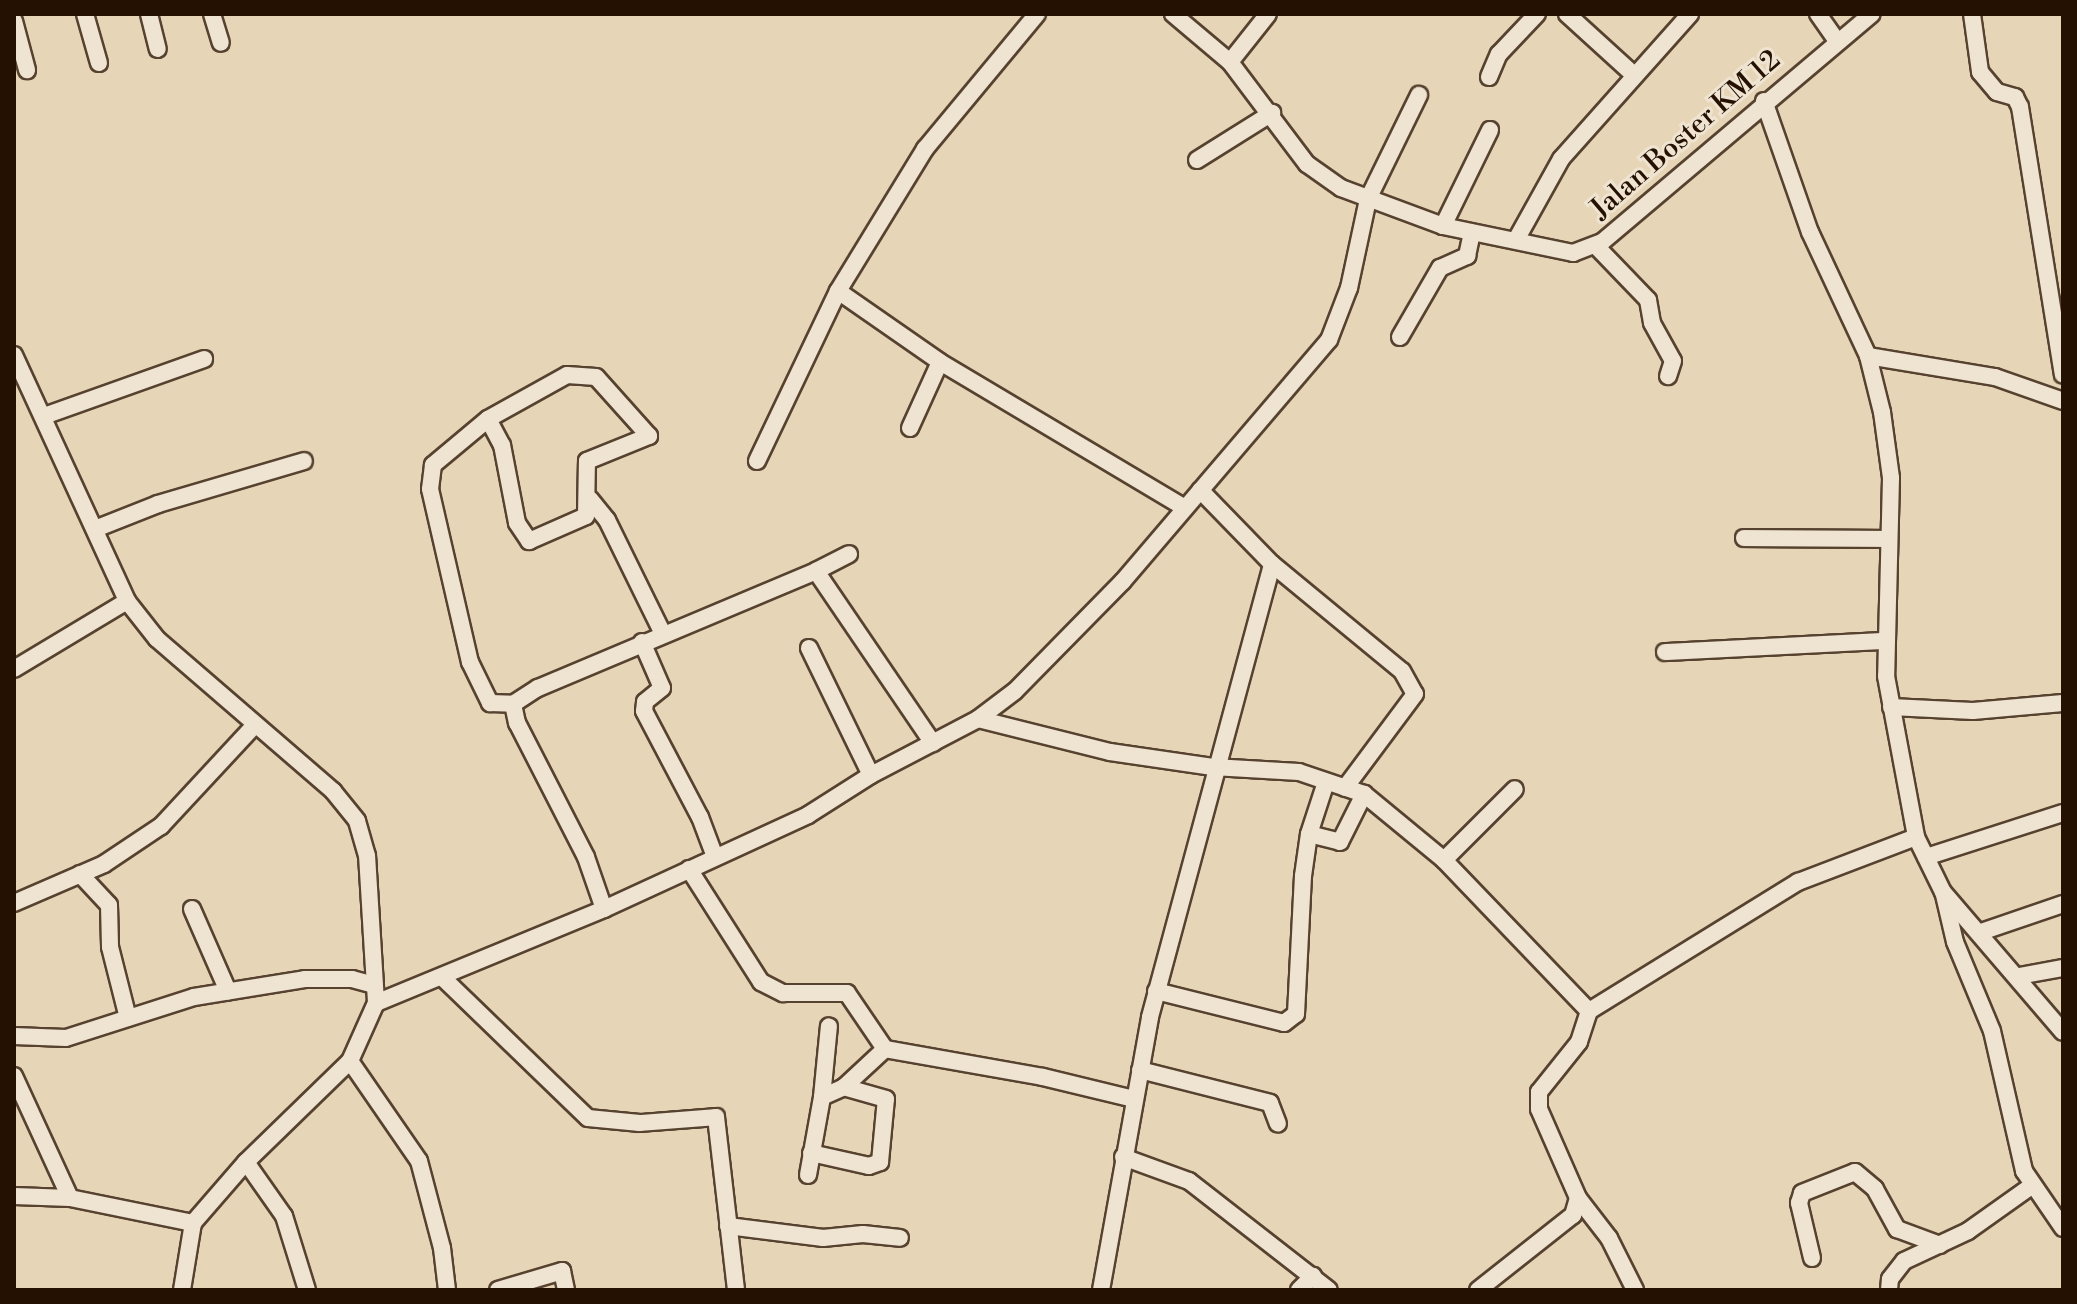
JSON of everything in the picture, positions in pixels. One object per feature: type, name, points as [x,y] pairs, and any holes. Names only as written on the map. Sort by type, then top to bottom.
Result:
[{"type":"street","points":[[85,14],[99,63]]},
{"type":"street","points":[[149,14],[158,49]]},
{"type":"street","points":[[212,14],[221,43]]},
{"type":"street","points":[[757,461],[838,291],[925,149],[1037,14]]},
{"type":"street","name":"Jalan Boster KM 12","points":[[1173,14],[1230,62],[1272,113],[1307,164],[1341,188],[1443,226],[1573,253],[1596,246],[1836,40],[1872,14]]},
{"type":"street","points":[[1230,62],[1268,14]]},
{"type":"street","points":[[1489,77],[1499,54],[1537,14]]},
{"type":"street","points":[[1567,14],[1634,75]]},
{"type":"street","points":[[1516,240],[1561,159],[1690,14]]},
{"type":"street","points":[[1818,14],[1836,40]]},
{"type":"street","points":[[1972,14],[1980,72],[1997,92],[2015,97],[2020,107],[2063,375]]},
{"type":"street","points":[[14,21],[27,70]]},
{"type":"street","points":[[376,1003],[444,979],[808,815],[871,775],[978,719],[1015,691],[1123,581],[1329,340],[1349,288],[1368,199],[1419,95]]},
{"type":"street","points":[[1764,101],[1810,232],[1868,356],[1891,478],[1884,641],[1891,707],[1916,837],[1943,892],[1955,942],[1992,1031],[2012,1132],[2030,1187],[2063,1228]]},
{"type":"street","points":[[1197,160],[1272,113]]},
{"type":"street","points":[[1443,226],[1490,130]]},
{"type":"street","points":[[1400,337],[1440,268],[1467,256],[1472,233]]},
{"type":"street","points":[[1596,246],[1648,300],[1652,323],[1673,361],[1668,376]]},
{"type":"street","points":[[838,291],[940,362],[1185,508]]},
{"type":"street","points":[[14,355],[127,601],[157,639],[254,726],[333,791],[357,821],[369,879],[376,1003],[350,1061],[246,1162],[193,1223],[182,1290]]},
{"type":"street","points":[[1868,356],[1995,377],[2063,401]]},
{"type":"street","points":[[44,416],[204,359]]},
{"type":"street","points":[[910,428],[940,362]]},
{"type":"street","points":[[488,419],[502,445],[524,540],[575,524],[586,516],[590,499],[587,461],[649,436],[596,377],[567,375],[488,419],[445,451],[429,477],[470,662],[490,703],[513,704],[642,642],[816,571],[849,554]]},
{"type":"street","points":[[95,529],[158,504],[304,461]]},
{"type":"street","points":[[1200,490],[1272,564],[1402,671],[1415,694],[1345,788]]},
{"type":"street","points":[[590,499],[607,520],[663,634]]},
{"type":"street","points":[[1744,538],[1887,539]]},
{"type":"street","points":[[1101,1290],[1123,1157],[1156,991],[1213,767],[1245,674],[1272,564]]},
{"type":"street","points":[[816,571],[933,743]]},
{"type":"street","points":[[14,669],[127,601]]},
{"type":"street","points":[[1665,652],[1884,641]]},
{"type":"street","points":[[642,642],[662,688],[645,702],[644,711],[700,817],[715,857]]},
{"type":"street","points":[[809,648],[871,775]]},
{"type":"street","points":[[1891,707],[1973,711],[2063,703]]},
{"type":"street","points":[[513,704],[517,723],[586,857],[604,909]]},
{"type":"street","points":[[978,719],[1110,752],[1213,767],[1299,772],[1364,794],[1444,860],[1589,1011]]},
{"type":"street","points":[[14,903],[80,874],[161,826],[254,726]]},
{"type":"street","points":[[1156,991],[1284,1023],[1296,1014],[1298,920],[1309,834],[1326,782]]},
{"type":"street","points":[[1444,860],[1515,789]]},
{"type":"street","points":[[1309,834],[1340,842],[1364,794]]},
{"type":"street","points":[[1926,857],[2063,813]]},
{"type":"street","points":[[1635,1290],[1609,1238],[1578,1198],[1539,1109],[1539,1092],[1579,1042],[1589,1011],[1798,882],[1916,837]]},
{"type":"street","points":[[689,869],[761,982],[783,993],[847,993],[885,1049],[1043,1077],[1134,1099]]},
{"type":"street","points":[[80,874],[109,905],[110,947],[128,1018]]},
{"type":"street","points":[[1943,892],[2019,976],[2063,1032]]},
{"type":"street","points":[[1981,932],[2063,904]]},
{"type":"street","points":[[192,909],[228,991]]},
{"type":"street","points":[[2019,976],[2063,968]]},
{"type":"street","points":[[14,1036],[66,1038],[228,991],[305,979],[352,979],[374,985]]},
{"type":"street","points":[[444,979],[588,1118],[640,1123],[716,1117],[736,1290]]},
{"type":"street","points":[[808,1175],[822,1097],[829,1026]]},
{"type":"street","points":[[822,1097],[844,1087],[885,1049]]},
{"type":"street","points":[[350,1061],[419,1161],[442,1248],[447,1290]]},
{"type":"street","points":[[1140,1070],[1270,1103],[1278,1124]]},
{"type":"street","points":[[14,1076],[70,1198]]},
{"type":"street","points":[[811,1153],[869,1166],[880,1162],[886,1099],[844,1087]]},
{"type":"street","points":[[1123,1157],[1189,1181],[1329,1290]]},
{"type":"street","points":[[246,1162],[284,1216],[307,1290]]},
{"type":"street","points":[[1812,1258],[1799,1203],[1802,1193],[1855,1172],[1875,1189],[1897,1229],[1940,1245]]},
{"type":"street","points":[[1889,1290],[1890,1279],[1904,1261],[1940,1245],[2030,1187]]},
{"type":"street","points":[[14,1196],[70,1198],[193,1223]]},
{"type":"street","points":[[1478,1290],[1573,1215],[1578,1198]]},
{"type":"street","points":[[728,1226],[823,1238],[863,1234],[900,1238]]},
{"type":"street","points":[[498,1290],[562,1271],[566,1290]]},
{"type":"street","points":[[1299,1290],[1313,1276]]}]
